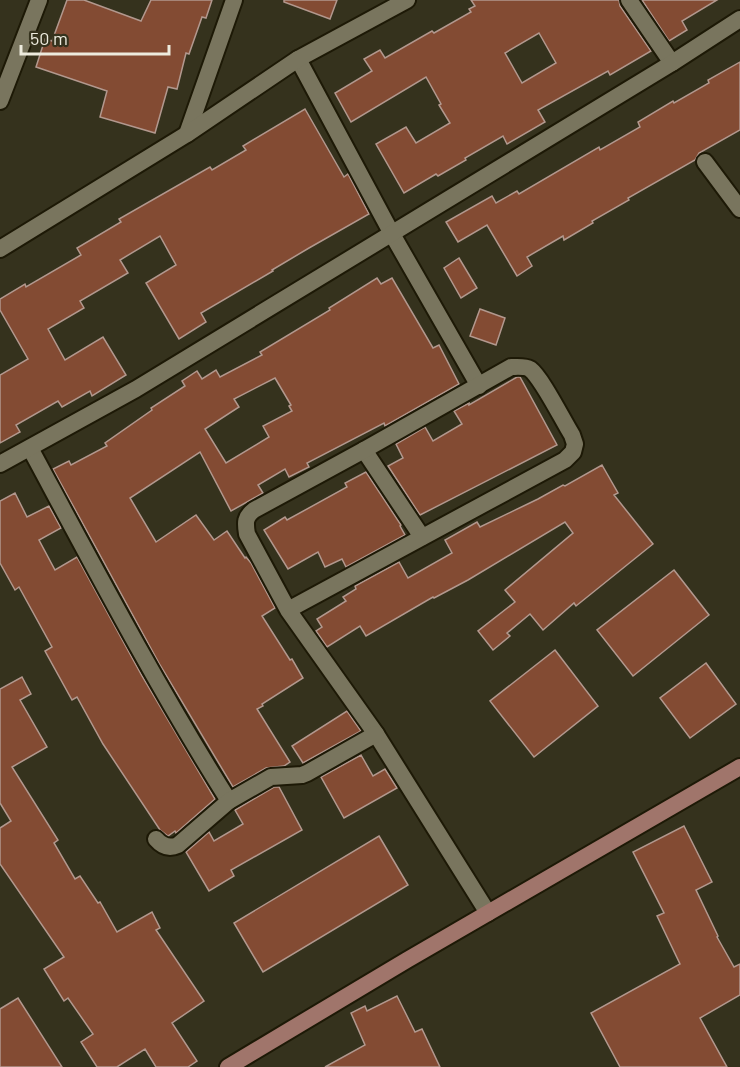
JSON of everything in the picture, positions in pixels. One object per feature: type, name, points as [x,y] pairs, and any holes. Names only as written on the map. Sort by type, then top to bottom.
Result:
[{"type":"main road","points":[[228,1067],[740,767]]},
{"type":"street","points":[[0,101],[39,0]]},
{"type":"street","points":[[187,134],[234,0]]},
{"type":"street","points":[[0,249],[187,134],[298,59],[407,0]]},
{"type":"street","points":[[630,0],[672,63]]},
{"type":"street","points":[[0,464],[136,389],[672,63],[740,19]]},
{"type":"street","points":[[298,59],[392,234],[479,386]]},
{"type":"street","points":[[705,162],[740,209]]},
{"type":"street","points":[[288,610],[565,460],[573,452],[572,435],[530,369],[511,367],[254,510],[246,516],[245,524],[246,534],[288,610],[376,734],[488,913]]},
{"type":"street","points":[[30,448],[135,641],[229,801]]},
{"type":"street","points":[[364,450],[422,537]]},
{"type":"street","points":[[156,839],[163,846],[178,845],[229,801],[271,777],[307,773],[376,734]]},
{"type":"building","points":[[67,0],[84,0],[141,21],[151,0],[212,0],[206,18],[202,17],[189,54],[186,53],[177,89],[168,87],[155,133],[100,117],[107,91],[36,67],[45,39],[52,41]]},
{"type":"building","points":[[284,0],[337,0],[330,19],[284,2]]},
{"type":"building","points":[[471,0],[619,0],[620,6],[651,51],[610,75],[608,71],[538,110],[545,122],[507,144],[503,136],[465,158],[466,160],[404,193],[376,144],[406,127],[416,143],[450,123],[426,77],[351,122],[335,93],[372,71],[364,59],[380,50],[385,58],[471,12],[469,9],[475,6]],"holes":[[[539,33],[556,63],[522,83],[505,53]]]},
{"type":"building","points":[[642,0],[717,0],[682,21],[687,30],[669,41]]},
{"type":"building","points":[[740,62],[740,130],[699,153],[695,160],[628,198],[629,200],[592,221],[593,223],[564,240],[563,236],[527,257],[532,266],[517,276],[487,225],[458,242],[446,222],[492,196],[496,203],[517,191],[519,194],[599,147],[600,150],[640,127],[638,122],[709,83],[708,80]]},
{"type":"building","points":[[305,109],[344,177],[348,174],[369,214],[201,313],[206,322],[179,339],[146,283],[176,265],[160,236],[120,260],[128,273],[80,301],[84,308],[48,329],[65,360],[103,337],[126,375],[92,396],[90,391],[62,407],[58,401],[16,425],[20,432],[0,443],[0,375],[28,359],[0,310],[0,299],[25,284],[26,287],[81,255],[77,248],[121,222],[119,219],[210,167],[212,170],[246,150],[243,146]]},
{"type":"building","points":[[459,258],[477,288],[461,298],[444,268]]},
{"type":"building","points":[[377,278],[381,284],[392,278],[433,348],[439,345],[459,384],[385,426],[384,423],[307,463],[309,467],[289,477],[285,469],[258,485],[263,493],[231,511],[200,452],[130,498],[156,542],[196,515],[214,540],[227,531],[251,563],[275,608],[262,616],[303,678],[257,709],[290,762],[284,766],[266,768],[233,787],[160,665],[53,469],[69,461],[71,465],[107,446],[105,443],[152,410],[151,408],[185,386],[182,381],[197,371],[202,379],[216,370],[220,377],[262,355],[260,352],[330,310],[329,308]],"holes":[[[275,378],[291,405],[289,406],[292,411],[263,426],[269,437],[226,463],[205,429],[239,407],[234,399]]]},
{"type":"building","points":[[480,309],[505,318],[496,345],[470,336]]},
{"type":"building","points":[[520,377],[557,445],[420,515],[388,466],[403,458],[396,444],[425,427],[433,441],[462,424],[454,411],[469,403],[469,405]]},
{"type":"building","points":[[602,465],[618,493],[614,495],[653,544],[576,606],[574,603],[543,630],[530,614],[507,633],[510,636],[493,650],[478,631],[515,602],[505,590],[573,533],[565,522],[468,580],[433,597],[366,636],[360,626],[327,647],[316,631],[322,627],[317,619],[346,601],[343,597],[356,589],[355,586],[399,562],[408,578],[452,553],[445,540],[477,522],[480,527],[565,486]]},
{"type":"building","points":[[366,472],[401,525],[405,535],[346,567],[342,559],[325,567],[318,552],[288,569],[264,530],[285,517],[287,520],[347,487],[345,483]]},
{"type":"building","points":[[15,493],[27,517],[49,506],[61,528],[39,540],[55,570],[77,557],[142,676],[215,799],[176,833],[175,831],[168,836],[160,830],[103,744],[77,697],[72,700],[45,651],[52,647],[19,587],[15,590],[0,563],[0,501]]},
{"type":"building","points":[[674,570],[709,615],[633,676],[597,630]]},
{"type":"building","points":[[555,650],[598,706],[534,757],[490,701]]},
{"type":"building","points":[[706,663],[736,704],[690,738],[660,698]]},
{"type":"building","points":[[22,677],[31,694],[20,700],[47,747],[12,767],[58,840],[54,843],[75,879],[80,876],[98,903],[100,902],[117,932],[152,912],[160,928],[156,930],[204,1001],[172,1023],[197,1061],[188,1067],[156,1067],[145,1049],[117,1067],[97,1067],[81,1042],[93,1034],[68,998],[64,1001],[44,969],[64,957],[0,864],[0,828],[11,821],[0,803],[0,689]]},
{"type":"building","points":[[347,711],[361,731],[303,763],[292,746]]},
{"type":"building","points":[[361,755],[373,776],[385,769],[397,788],[344,818],[321,777]]},
{"type":"building","points":[[274,787],[279,787],[302,830],[231,870],[234,876],[209,891],[186,852],[209,832],[214,841],[243,824],[235,810]]},
{"type":"building","points":[[684,826],[712,882],[696,890],[717,937],[734,967],[740,964],[740,995],[700,1018],[727,1067],[620,1067],[591,1013],[680,964],[657,916],[664,913],[633,852]]},
{"type":"building","points":[[379,836],[408,885],[263,972],[234,923]]},
{"type":"building","points":[[397,996],[415,1032],[422,1029],[440,1067],[325,1067],[365,1045],[351,1013],[365,1006],[367,1011]]},
{"type":"building","points":[[18,998],[62,1067],[0,1067],[0,1009]]}]
